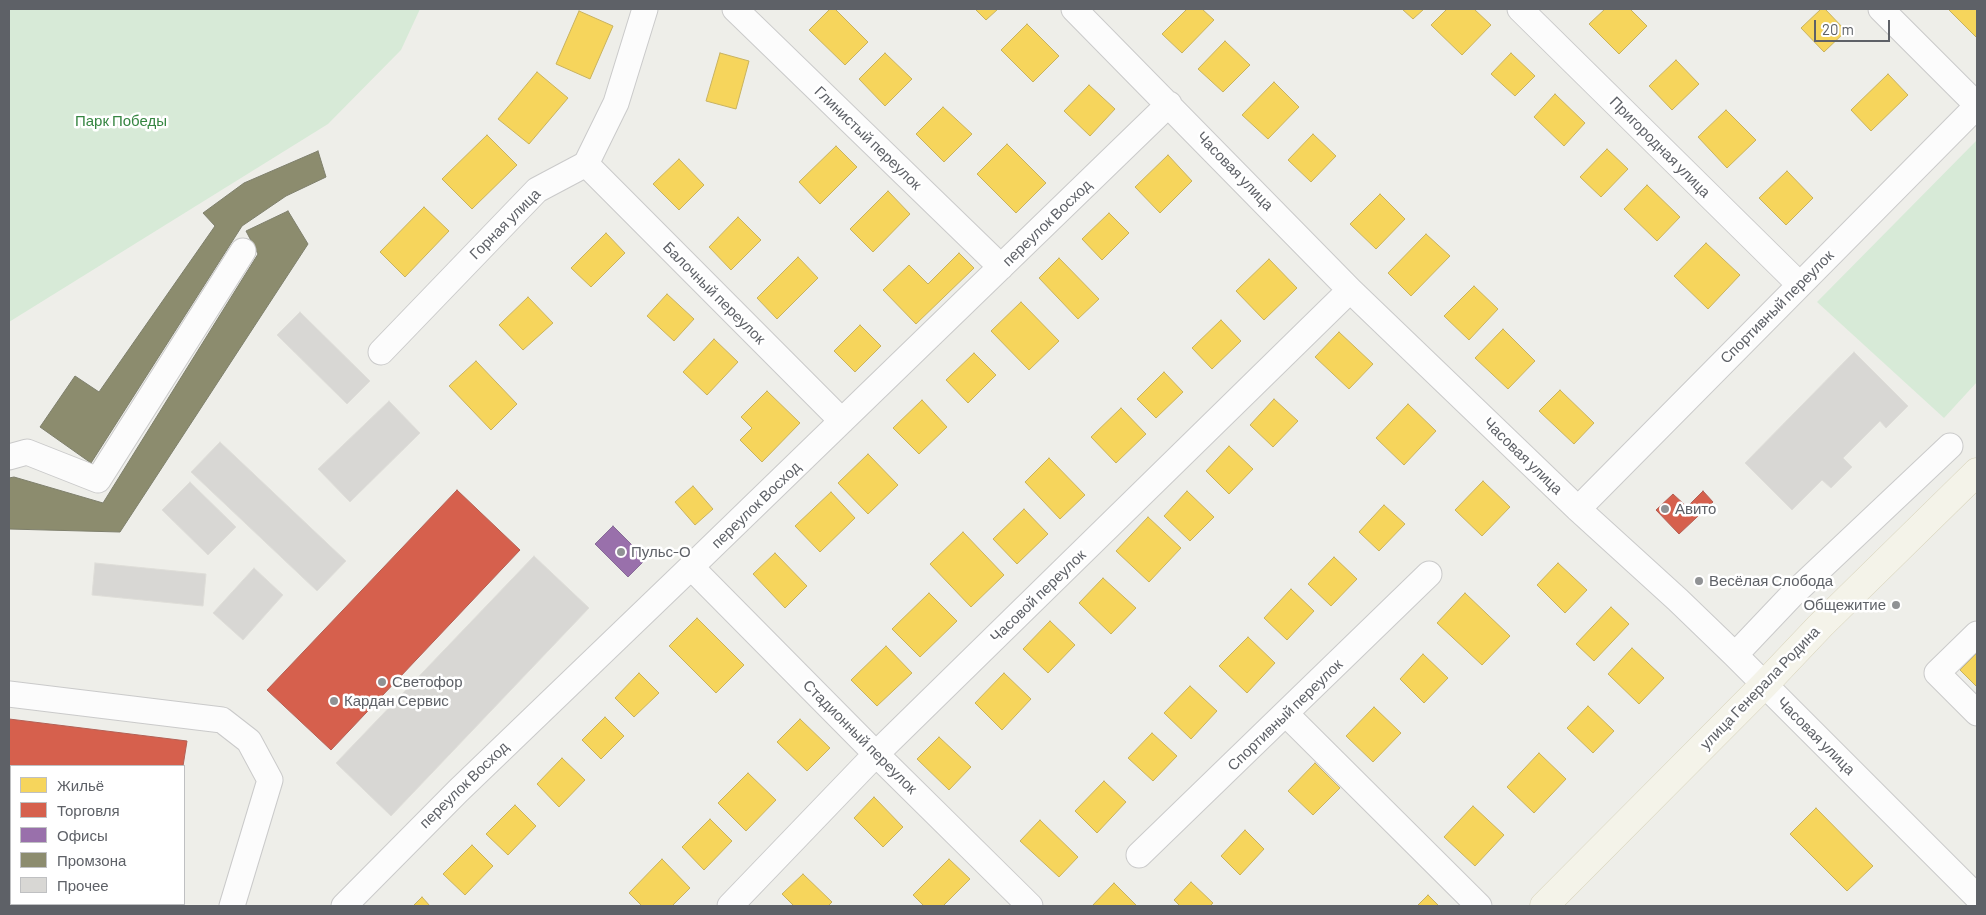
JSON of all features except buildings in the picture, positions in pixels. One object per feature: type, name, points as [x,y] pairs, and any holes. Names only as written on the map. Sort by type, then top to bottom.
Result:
[{"type":"main road","name":"улица Генерала Родина","points":[[1544,906],[1764,685],[1820,626],[1977,472]]},
{"type":"street","points":[[586,164],[616,103],[645,9]]},
{"type":"street","name":"Глинистый переулок","points":[[735,9],[1001,267]]},
{"type":"street","name":"Часовая улица","points":[[1074,9],[1350,290],[1578,509],[1735,655],[1977,897]]},
{"type":"street","name":"Пригородная улица","points":[[1520,9],[1799,284]]},
{"type":"street","points":[[1881,9],[1977,105]]},
{"type":"street","name":"переулок Восход","points":[[344,906],[458,791],[1169,104]]},
{"type":"street","name":"Спортивный переулок","points":[[1578,509],[1977,105]]},
{"type":"street","name":"Горная улица","points":[[381,352],[537,190],[586,164]]},
{"type":"street","name":"Балочный переулок","points":[[586,164],[842,421]]},
{"type":"street","points":[[9,457],[27,452],[98,480],[243,251]]},
{"type":"street","name":"Часовой переулок","points":[[730,906],[876,754],[1350,290]]},
{"type":"street","points":[[1735,655],[1791,596],[1950,446]]},
{"type":"street","name":"Стадионный переулок","points":[[691,567],[1030,906]]},
{"type":"street","name":"Спортивный переулок","points":[[1139,855],[1430,574]]},
{"type":"street","points":[[1977,634],[1937,674],[1977,713]]},
{"type":"street","points":[[9,694],[222,720],[249,740],[270,780],[232,906]]},
{"type":"street","points":[[1286,714],[1479,906]]},
{"type":"green space","name":"Парк Победы","points":[[9,9],[420,9],[401,50],[328,124],[9,322]]},
{"type":"green space","points":[[1977,140],[1977,382],[1944,418],[1817,302]]},
{"type":"place","name":"Авито","points":[[1665,509]]},
{"type":"place","name":"Пульс-О","points":[[621,552]]},
{"type":"place","name":"Весёлая Слобода","points":[[1699,581]]},
{"type":"place","name":"Общежитие","points":[[1896,605]]},
{"type":"place","name":"Светофор","points":[[382,682]]},
{"type":"place","name":"Кардан Сервис","points":[[334,701]]}]
